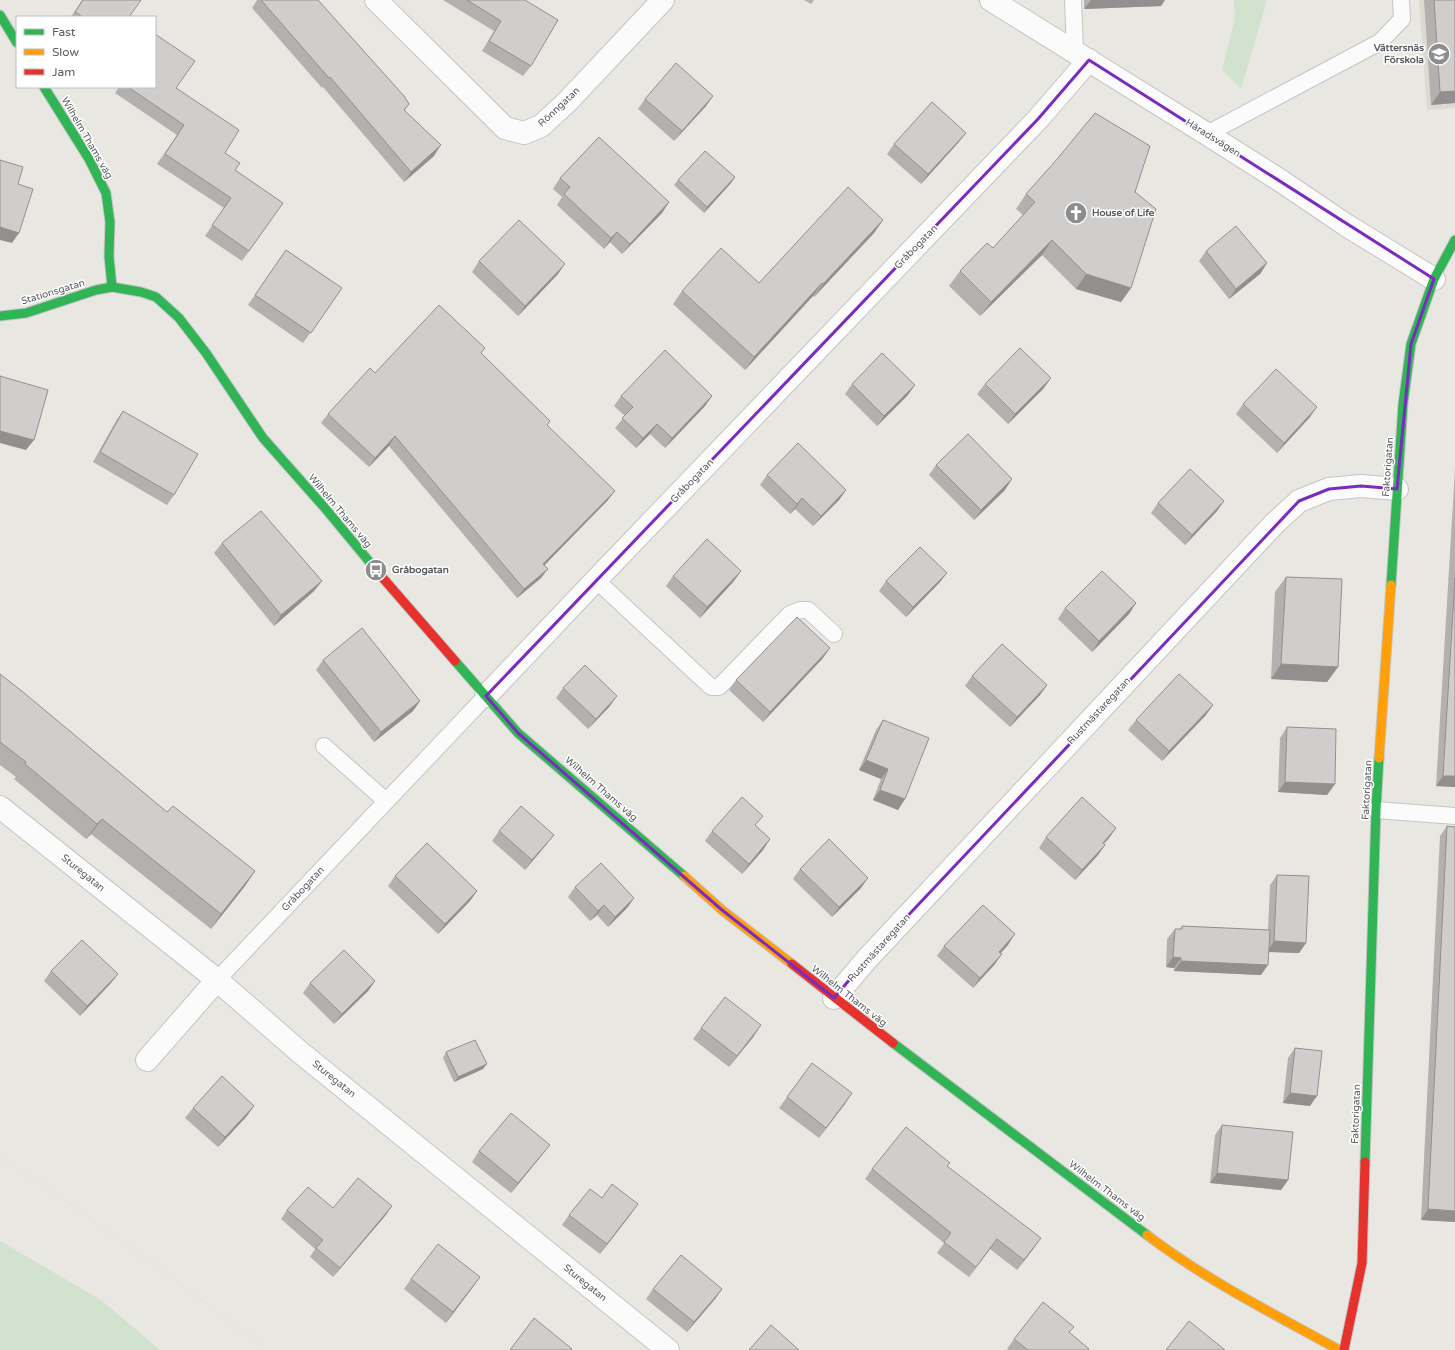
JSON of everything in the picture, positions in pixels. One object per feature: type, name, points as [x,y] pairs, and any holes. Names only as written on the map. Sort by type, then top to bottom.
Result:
[{"type":"street","name":"Rönngatan","points":[[376,0],[505,128],[524,133],[541,126],[567,102],[663,0]]},
{"type":"street","name":"Häradsvägen","points":[[991,0],[1207,134],[1281,181],[1346,225],[1434,279]]},
{"type":"street","points":[[0,15],[16,41]]},
{"type":"street","name":"Gråbogatan","points":[[486,696],[1038,119],[1082,56]]},
{"type":"street","name":"Wilhelm Thams väg","points":[[45,88],[89,159],[106,194],[110,222],[109,256],[112,287],[141,292],[156,297],[179,318],[206,353],[263,438],[324,506],[414,615],[518,733],[722,910],[917,1062],[1162,1247],[1225,1287],[1339,1350]]},
{"type":"street","name":"Faktorigatan","points":[[1344,1350],[1362,1263],[1376,810],[1403,404],[1411,344],[1434,279],[1455,240]]},
{"type":"street","name":"Stationsgatan","points":[[0,316],[26,312],[96,290],[112,287]]},
{"type":"street","name":"Rustmästaregatan","points":[[834,998],[867,959],[1294,505],[1300,501],[1329,490],[1361,486],[1397,490]]},
{"type":"street","name":"Sturegatan","points":[[0,807],[217,980],[301,1053],[668,1350]]},
{"type":"street","name":"Gråbogatan","points":[[147,1060],[217,980]]},
{"type":"lane","points":[[1073,0],[1082,56]]},
{"type":"lane","points":[[1207,134],[1380,42],[1402,19],[1401,0]]},
{"type":"lane","points":[[596,580],[711,687],[720,687],[790,614],[800,610],[808,610],[834,634]]},
{"type":"lane","name":"Gråbogatan","points":[[217,980],[486,696]]},
{"type":"lane","points":[[324,746],[386,801]]},
{"type":"lane","points":[[1376,810],[1455,816]]},
{"type":"highlighted area","points":[[1089,60],[1434,279],[1411,344],[1397,489],[1361,486],[1329,489],[1299,501],[867,959],[834,998],[722,910],[518,733],[486,696],[1038,119]]},
{"type":"shaded area","name":"Vättersnäs Förskola","points":[[1419,0],[1455,0],[1455,108],[1427,110]]},
{"type":"green space","points":[[1234,0],[1267,0],[1241,89],[1222,70],[1235,19]]},
{"type":"green space","points":[[0,1241],[101,1300],[160,1350],[0,1350]]},
{"type":"building","points":[[83,0],[141,0],[130,16],[81,16],[75,12]]},
{"type":"building","points":[[261,0],[318,0],[404,96],[409,104],[404,110],[441,145],[411,172],[330,77],[329,78]]},
{"type":"building","points":[[467,0],[525,0],[558,20],[531,66],[489,41],[501,21]]},
{"type":"building","points":[[1434,0],[1455,0],[1455,91],[1440,92]]},
{"type":"building","points":[[156,35],[195,61],[176,88],[239,130],[225,153],[240,163],[235,170],[283,203],[249,251],[212,225],[231,198],[165,154],[184,125],[129,88],[156,88]]},
{"type":"building","points":[[676,63],[713,96],[682,131],[645,99]]},
{"type":"building","points":[[932,102],[966,133],[928,174],[894,144]]},
{"type":"building","name":"House of Life","points":[[1095,113],[1150,146],[1135,192],[1156,209],[1131,288],[1086,274],[1052,240],[991,302],[960,271],[987,243],[993,248],[1035,202],[1026,194]]},
{"type":"building","points":[[599,137],[669,202],[630,244],[617,232],[611,238],[564,194],[570,187],[560,178]]},
{"type":"building","points":[[705,151],[735,177],[707,207],[678,180]]},
{"type":"building","points":[[0,160],[23,167],[18,184],[33,189],[19,233],[0,227]]},
{"type":"building","points":[[848,187],[883,220],[823,284],[822,283],[754,357],[682,291],[721,248],[759,283]]},
{"type":"building","points":[[519,220],[565,264],[525,306],[479,261]]},
{"type":"building","points":[[1236,226],[1267,263],[1236,289],[1206,251]]},
{"type":"building","points":[[286,250],[342,288],[311,333],[255,295]]},
{"type":"building","points":[[439,305],[485,348],[481,353],[550,421],[547,425],[615,491],[543,564],[548,569],[524,589],[395,436],[375,458],[328,414],[370,368],[375,373]]},
{"type":"building","points":[[1020,348],[1051,378],[1015,414],[985,384]]},
{"type":"building","points":[[665,350],[712,396],[672,438],[657,424],[643,438],[622,418],[633,407],[621,396]]},
{"type":"building","points":[[882,353],[915,385],[884,416],[852,384]]},
{"type":"building","points":[[1276,369],[1317,407],[1284,443],[1243,404]]},
{"type":"building","points":[[0,376],[48,390],[34,440],[0,431]]},
{"type":"building","points":[[123,411],[198,454],[174,495],[100,452]]},
{"type":"building","points":[[968,434],[1012,479],[981,510],[936,465]]},
{"type":"building","points":[[798,443],[846,490],[821,516],[802,498],[797,504],[767,475]]},
{"type":"building","points":[[1190,469],[1224,501],[1192,535],[1158,503]]},
{"type":"building","points":[[261,511],[322,581],[281,615],[222,543]]},
{"type":"building","points":[[707,539],[741,571],[707,607],[673,576]]},
{"type":"building","points":[[920,547],[947,573],[913,607],[886,581]]},
{"type":"building","points":[[1102,571],[1136,603],[1099,641],[1065,608]]},
{"type":"building","points":[[1286,577],[1342,579],[1338,667],[1281,664]]},
{"type":"building","points":[[1455,578],[1455,776],[1443,776]]},
{"type":"building","points":[[797,617],[830,648],[770,712],[736,680]]},
{"type":"building","points":[[362,628],[420,701],[381,732],[323,660]]},
{"type":"building","points":[[1002,644],[1047,685],[1017,717],[972,676]]},
{"type":"building","points":[[585,665],[617,696],[596,719],[563,688]]},
{"type":"building","points":[[0,674],[167,812],[173,806],[255,871],[221,914],[102,819],[97,824],[25,764],[26,762],[0,742]]},
{"type":"building","points":[[1179,674],[1213,705],[1169,751],[1136,720]]},
{"type":"building","points":[[883,720],[929,738],[905,799],[880,790],[888,769],[866,760]]},
{"type":"building","points":[[1287,727],[1336,729],[1335,784],[1285,782]]},
{"type":"building","points":[[742,797],[763,816],[755,825],[770,839],[749,864],[712,831]]},
{"type":"building","points":[[1082,797],[1116,828],[1103,843],[1105,845],[1082,870],[1046,837]]},
{"type":"building","points":[[521,806],[554,835],[532,860],[499,831]]},
{"type":"building","points":[[1447,826],[1455,827],[1455,1211],[1428,1209]]},
{"type":"building","points":[[829,839],[868,878],[839,907],[800,869]]},
{"type":"building","points":[[427,843],[477,891],[445,924],[395,876]]},
{"type":"building","points":[[601,863],[634,898],[615,917],[604,905],[598,911],[575,887]]},
{"type":"building","points":[[1277,875],[1309,876],[1306,943],[1274,941]]},
{"type":"building","points":[[983,905],[1015,934],[999,952],[1002,954],[980,978],[944,946]]},
{"type":"building","points":[[1182,926],[1270,930],[1268,965],[1181,961],[1181,958],[1173,957],[1175,929],[1182,929]]},
{"type":"building","points":[[82,940],[118,974],[87,1006],[51,971]]},
{"type":"building","points":[[344,950],[375,981],[342,1014],[310,983]]},
{"type":"building","points":[[725,997],[761,1025],[737,1056],[701,1028]]},
{"type":"building","points":[[475,1040],[487,1064],[458,1077],[446,1052]]},
{"type":"building","points":[[1295,1048],[1322,1051],[1317,1096],[1290,1093]]},
{"type":"building","points":[[812,1063],[852,1093],[826,1128],[787,1097]]},
{"type":"building","points":[[222,1076],[254,1106],[225,1137],[193,1108]]},
{"type":"building","points":[[511,1113],[550,1145],[518,1183],[479,1151]]},
{"type":"building","points":[[1222,1125],[1293,1132],[1288,1180],[1217,1173]]},
{"type":"building","points":[[906,1127],[950,1163],[947,1166],[1041,1238],[1024,1260],[997,1239],[976,1267],[944,1242],[951,1233],[872,1169]]},
{"type":"building","points":[[358,1178],[392,1206],[340,1268],[316,1248],[323,1240],[287,1210],[308,1187],[333,1208]]},
{"type":"building","points":[[612,1184],[638,1204],[607,1244],[569,1215],[590,1189],[602,1198]]},
{"type":"building","points":[[438,1244],[480,1277],[453,1312],[411,1279]]},
{"type":"building","points":[[681,1255],[722,1289],[694,1322],[653,1289]]},
{"type":"building","points":[[1043,1302],[1074,1327],[1069,1332],[1089,1349],[1088,1350],[1028,1350],[1014,1339]]},
{"type":"building","points":[[534,1318],[572,1349],[510,1350]]},
{"type":"building","points":[[1189,1321],[1225,1350],[1166,1350]]},
{"type":"building","points":[[771,1325],[799,1350],[749,1350]]},
{"type":"railway","points":[[0,1157],[135,1251],[267,1350]]},
{"type":"traffic: fast","points":[[0,15],[16,41]]},
{"type":"traffic: fast","points":[[45,88],[89,159],[106,193],[110,222],[109,256],[112,287]]},
{"type":"traffic: fast","points":[[1391,585],[1403,404],[1411,344],[1434,279],[1455,240]]},
{"type":"traffic: fast","points":[[0,316],[26,313],[96,290],[112,287],[141,292],[156,297],[179,318],[206,353],[263,438],[324,507],[382,577]]},
{"type":"traffic: fast","points":[[455,661],[518,733],[684,876]]},
{"type":"traffic: fast","points":[[1365,1162],[1379,758]]},
{"type":"traffic: fast","points":[[893,1043],[1147,1235]]},
{"type":"traffic: slow","points":[[1379,758],[1391,585]]},
{"type":"traffic: slow","points":[[684,876],[722,910],[792,964]]},
{"type":"traffic: slow","points":[[1147,1235],[1217,1282],[1339,1350]]},
{"type":"traffic: jam","points":[[382,577],[455,661]]},
{"type":"traffic: jam","points":[[792,964],[893,1043]]},
{"type":"traffic: jam","points":[[1344,1350],[1362,1263],[1365,1162]]},
{"type":"place","name":"Vättersnäs Förskola","points":[[1439,54]]},
{"type":"place","name":"House of Life","points":[[1076,213]]},
{"type":"place","name":"Gråbogatan","points":[[376,570]]}]
